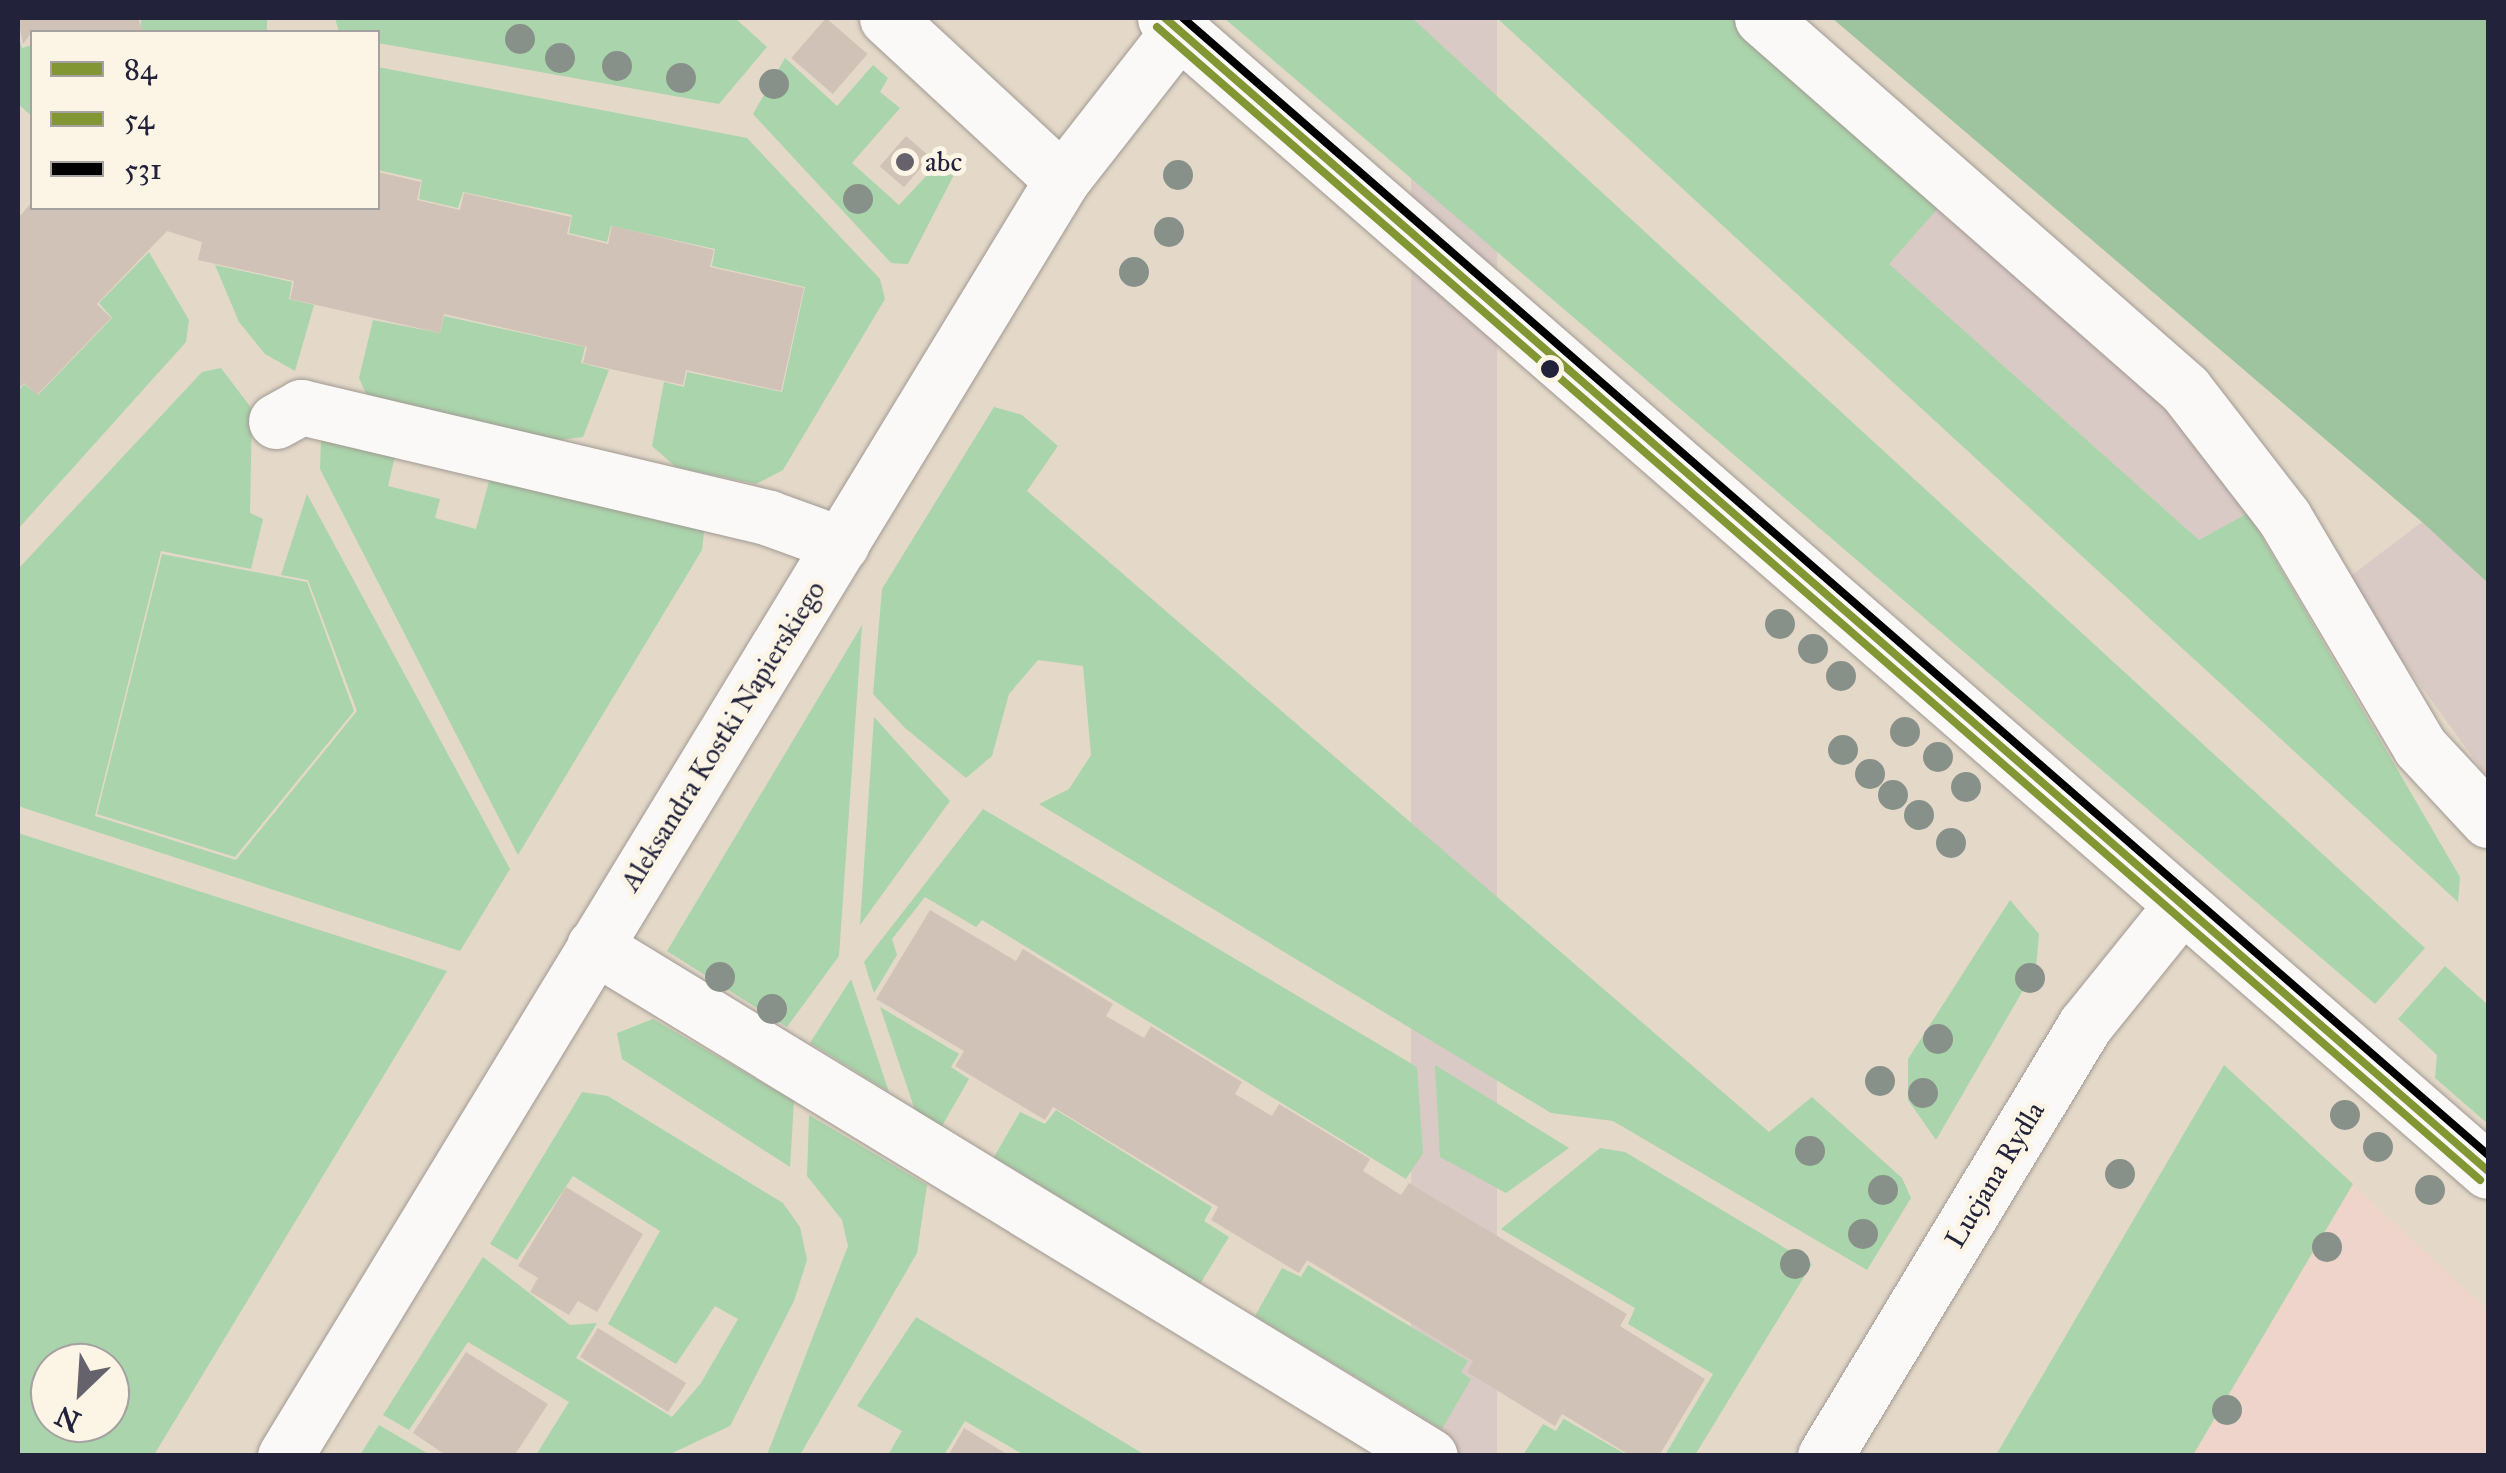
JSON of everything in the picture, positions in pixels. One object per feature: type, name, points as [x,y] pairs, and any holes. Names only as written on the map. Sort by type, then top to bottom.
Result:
[{"type":"street","points":[[887,18],[1062,180]]},
{"type":"street","points":[[1762,18],[2186,389],[2284,517],[2420,747],[2488,820]]},
{"type":"street","points":[[1172,24],[2488,1171]]},
{"type":"street","name":"Aleksandra Kostki Napierskiego","points":[[285,1456],[1062,180],[1172,24]]},
{"type":"street","points":[[276,420],[301,407],[769,518],[841,544]]},
{"type":"street","name":"Lucjana Rydla","points":[[1824,1456],[2085,1025],[2181,906]]},
{"type":"street","points":[[594,946],[1430,1456]]},
{"type":"shaded area","points":[[1411,18],[1497,18],[1497,1456],[1411,1456]]},
{"type":"shaded area","points":[[1940,206],[2197,435],[2248,513],[2199,540],[1888,264]]},
{"type":"shaded area","points":[[2422,522],[2488,583],[2488,778],[2344,581]]},
{"type":"shaded area","points":[[2224,1065],[2488,1310],[2488,1455],[1996,1456]]},
{"type":"green space","points":[[141,18],[267,18],[267,30],[141,30]]},
{"type":"green space","points":[[335,18],[735,18],[767,47],[719,104],[380,43],[380,30],[338,30]]},
{"type":"green space","points":[[1224,18],[1412,18],[2425,948],[2375,1004]]},
{"type":"green space","points":[[1497,18],[1733,18],[1940,206],[1889,264],[2199,540],[2248,513],[2460,877],[2458,902]]},
{"type":"green space","points":[[1832,18],[2488,18],[2488,583],[2422,522]]},
{"type":"green space","points":[[18,35],[22,48],[30,46],[30,114],[18,104]]},
{"type":"green space","points":[[785,58],[837,106],[873,65],[888,78],[880,92],[900,108],[852,163],[899,205],[946,155],[958,167],[908,264],[891,263],[753,114]]},
{"type":"green space","points":[[380,67],[747,138],[880,279],[885,299],[783,470],[756,484],[676,467],[652,446],[664,382],[684,387],[687,372],[782,392],[805,287],[712,266],[715,249],[611,226],[607,242],[569,233],[572,215],[463,192],[458,208],[419,199],[422,180],[380,170]]},
{"type":"green space","points":[[149,252],[189,320],[186,342],[18,529],[18,392],[24,384],[38,395],[112,318],[99,303]]},
{"type":"green space","points":[[215,265],[292,282],[289,299],[314,305],[295,371],[265,354],[239,322]]},
{"type":"green space","points":[[444,316],[585,347],[581,363],[609,370],[583,437],[552,441],[366,394],[359,378],[373,320],[440,333]]},
{"type":"green space","points":[[221,368],[252,409],[250,513],[263,519],[251,569],[161,551],[95,816],[236,860],[357,711],[308,580],[281,575],[307,494],[510,869],[460,951],[18,806],[18,569],[202,372]]},
{"type":"green space","points":[[994,407],[1022,415],[1058,446],[1027,491],[1769,1132],[1812,1097],[1902,1178],[1911,1198],[1867,1270],[1613,1121],[1551,1113],[1039,804],[1069,789],[1091,755],[1083,666],[1038,660],[1009,694],[992,756],[966,778],[905,728],[873,694],[882,589]]},
{"type":"green space","points":[[321,439],[395,456],[388,486],[440,499],[435,518],[476,529],[491,474],[705,524],[702,550],[518,855],[320,469]]},
{"type":"green space","points":[[162,554],[307,582],[354,711],[235,857],[97,814]]},
{"type":"green space","points":[[862,625],[839,956],[787,1027],[667,951]]},
{"type":"green space","points":[[874,717],[950,801],[860,925]]},
{"type":"green space","points":[[983,809],[1417,1067],[1423,1153],[1406,1179],[982,920],[976,927],[925,897],[892,939],[897,955],[874,993],[864,962]]},
{"type":"green space","points":[[18,833],[447,971],[154,1455],[18,1455]]},
{"type":"green space","points":[[2010,900],[2039,934],[2036,968],[1936,1140],[1908,1100],[1908,1059]]},
{"type":"green space","points":[[2445,966],[2488,1005],[2488,1124],[2435,1078],[2437,1055],[2398,1019]]},
{"type":"green space","points":[[851,979],[889,1092],[810,1043]]},
{"type":"green space","points":[[880,1007],[959,1054],[951,1067],[969,1079],[942,1126],[916,1113]]},
{"type":"green space","points":[[653,1019],[794,1101],[790,1167],[622,1059],[617,1033]]},
{"type":"green space","points":[[1435,1065],[1569,1148],[1506,1193],[1440,1157]]},
{"type":"green space","points":[[2224,1065],[2353,1184],[2193,1455],[1996,1455]]},
{"type":"green space","points":[[582,1092],[608,1096],[783,1203],[800,1227],[807,1260],[794,1301],[730,1426],[668,1455],[536,1455],[569,1402],[468,1342],[409,1430],[383,1415],[483,1257],[570,1325],[597,1323],[576,1358],[672,1417],[701,1383],[738,1319],[715,1306],[676,1364],[608,1324],[660,1231],[573,1176],[517,1260],[490,1244]]},
{"type":"green space","points":[[1056,1110],[1212,1207],[1204,1221],[1229,1237],[1200,1284],[994,1157],[1020,1112],[1045,1124]]},
{"type":"green space","points":[[809,1115],[927,1185],[917,1253],[800,1455],[767,1455],[848,1246],[842,1220],[807,1176]]},
{"type":"green space","points":[[1600,1148],[1625,1152],[1812,1264],[1695,1455],[1665,1455],[1713,1374],[1628,1324],[1635,1308],[1501,1229]]},
{"type":"green space","points":[[1308,1265],[1468,1361],[1461,1372],[1471,1379],[1442,1429],[1255,1316],[1282,1268],[1301,1277]]},
{"type":"green space","points":[[916,1317],[1145,1455],[1024,1455],[965,1421],[944,1455],[888,1455],[902,1431],[857,1406]]},
{"type":"green space","points":[[1564,1418],[1627,1455],[1523,1455],[1543,1424],[1556,1431]]},
{"type":"green space","points":[[379,1425],[430,1455],[360,1455]]},
{"type":"building","points":[[18,18],[138,18],[142,30],[30,30],[23,44]]},
{"type":"building","points":[[826,18],[868,54],[833,94],[791,58]]},
{"type":"building","name":"abc","points":[[906,136],[930,157],[904,187],[880,166]]},
{"type":"building","points":[[380,172],[421,182],[417,200],[460,210],[464,193],[571,217],[567,234],[608,244],[612,226],[714,250],[710,267],[804,288],[781,391],[686,370],[683,385],[583,363],[587,347],[444,314],[440,333],[290,299],[294,281],[198,260],[202,242],[167,231],[97,304],[111,318],[37,395],[24,383],[18,390],[18,218],[30,204],[30,210],[380,210]]},
{"type":"building","points":[[930,910],[1016,961],[1023,949],[1113,1004],[1106,1016],[1144,1038],[1151,1026],[1242,1082],[1235,1094],[1272,1116],[1279,1104],[1370,1159],[1363,1171],[1401,1195],[1409,1183],[1627,1314],[1620,1326],[1705,1379],[1659,1456],[1631,1456],[1562,1414],[1555,1426],[1467,1372],[1473,1361],[1307,1260],[1299,1273],[1211,1220],[1218,1207],[1053,1107],[1045,1120],[955,1066],[964,1051],[876,999]]},
{"type":"building","points":[[566,1187],[643,1234],[597,1312],[578,1301],[569,1315],[530,1292],[538,1278],[518,1266]]},
{"type":"building","points":[[598,1328],[686,1383],[668,1412],[580,1357]]},
{"type":"building","points":[[466,1352],[548,1404],[514,1456],[447,1456],[413,1433]]},
{"type":"building","points":[[964,1428],[1010,1456],[948,1456]]},
{"type":"transit line","name":"84","points":[[1165,18],[2488,1171]]},
{"type":"transit line","name":"531","points":[[1183,18],[2488,1155]]},
{"type":"transit line","name":"54","points":[[1157,27],[2480,1180]]},
{"type":"place","name":"abc","points":[[905,162]]}]
